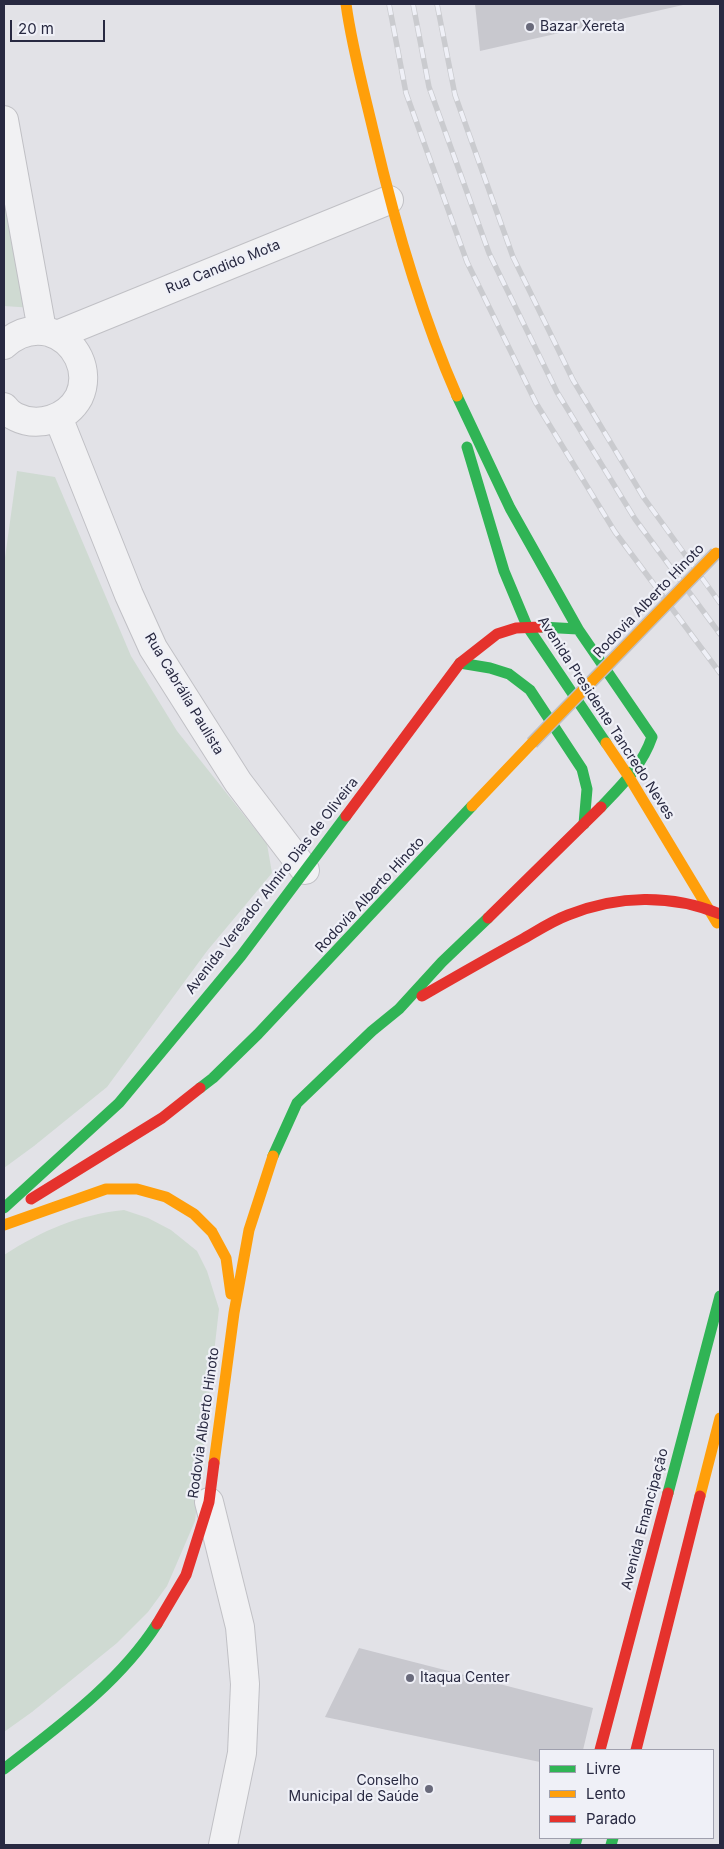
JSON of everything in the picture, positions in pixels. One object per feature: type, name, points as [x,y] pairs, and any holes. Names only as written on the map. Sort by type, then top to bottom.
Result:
[{"type":"main road","name":"Avenida Presidente Tancredo Neves","points":[[346,4],[349,25],[389,200],[418,296],[457,399],[514,516],[578,630],[652,737],[646,754],[629,777]]},
{"type":"main road","name":"Avenida Presidente Tancredo Neves","points":[[457,399],[469,460],[486,517],[504,571],[527,626],[629,777],[720,927]]},
{"type":"main road","name":"Rodovia Alberto Hinoto","points":[[4,1217],[162,1118],[213,1078],[258,1034],[532,743],[718,551]]},
{"type":"main road","name":"Avenida Vereador Almiro Dias de Oliveira","points":[[4,1208],[119,1103],[241,956],[460,663],[496,635],[527,626],[578,630]]},
{"type":"main road","points":[[460,663],[490,668],[509,674],[530,690],[582,769],[587,789],[584,824]]},
{"type":"main road","points":[[398,1009],[442,962],[584,824],[629,777]]},
{"type":"main road","points":[[398,1009],[568,915],[599,905],[635,900],[676,900],[720,914]]},
{"type":"main road","name":"Rodovia Alberto Hinoto","points":[[4,1769],[61,1724],[117,1674],[156,1626],[186,1575],[209,1502],[234,1312],[249,1230],[269,1164],[297,1103],[398,1009]]},
{"type":"main road","points":[[4,1225],[106,1189],[137,1189],[166,1197],[194,1214],[212,1232],[226,1258],[234,1312]]},
{"type":"main road","name":"Avenida Emancipação","points":[[600,1749],[718,1313]]},
{"type":"main road","points":[[636,1749],[720,1418]]},
{"type":"street","points":[[4,120],[49,333],[69,343],[78,355],[83,369],[83,383],[78,397],[70,409],[58,417],[44,422],[30,422],[14,416],[4,408]]},
{"type":"street","name":"Rua Candido Mota","points":[[4,345],[12,338],[26,331],[49,333],[389,200]]},
{"type":"street","name":"Rua Cabrália Paulista","points":[[58,417],[129,595],[153,648],[238,782],[305,870]]},
{"type":"street","points":[[209,1502],[240,1628],[245,1684],[242,1753],[223,1845]]},
{"type":"shaded area","points":[[4,190],[34,308],[4,306]]},
{"type":"shaded area","points":[[17,471],[55,477],[131,656],[177,731],[267,844],[272,873],[207,951],[107,1087],[4,1168],[4,565]]},
{"type":"shaded area","points":[[124,1210],[148,1218],[171,1230],[197,1251],[207,1271],[219,1309],[195,1521],[167,1586],[148,1612],[117,1643],[32,1712],[4,1732],[4,1255],[33,1238],[61,1225],[107,1212]]},
{"type":"building","name":"Bazar Xereta","points":[[475,4],[683,4],[683,5],[480,51]]},
{"type":"building","name":"Itaqua Center","points":[[359,1648],[593,1708],[583,1749],[539,1749],[539,1762],[325,1717]]},
{"type":"railway","points":[[389,4],[406,93],[467,262],[536,403],[615,532],[720,673]]},
{"type":"railway","points":[[413,4],[429,87],[489,253],[557,392],[635,519],[720,634]]},
{"type":"railway","points":[[437,4],[455,95],[513,257],[573,380],[644,498],[720,603]]},
{"type":"traffic: fast","points":[[457,396],[510,508],[578,629]]},
{"type":"traffic: fast","points":[[467,447],[504,571],[527,626],[606,743]]},
{"type":"traffic: fast","points":[[541,627],[578,629],[652,737],[637,766],[601,807]]},
{"type":"traffic: fast","points":[[460,663],[490,668],[509,674],[530,690],[582,769],[587,789],[584,824]]},
{"type":"traffic: fast","points":[[200,1088],[213,1078],[258,1034],[472,806]]},
{"type":"traffic: fast","points":[[4,1208],[119,1103],[241,956],[346,816]]},
{"type":"traffic: fast","points":[[273,1156],[297,1103],[372,1031],[399,1009],[442,962],[488,918]]},
{"type":"traffic: fast","points":[[668,1493],[720,1296]]},
{"type":"traffic: fast","points":[[4,1769],[67,1720],[125,1666],[157,1624]]},
{"type":"traffic: fast","points":[[575,1845],[577,1839]]},
{"type":"traffic: fast","points":[[611,1845],[613,1839]]},
{"type":"traffic: slow","points":[[346,4],[358,69],[409,267],[431,332],[457,396]]},
{"type":"traffic: slow","points":[[532,743],[716,553]]},
{"type":"traffic: slow","points":[[472,806],[532,743]]},
{"type":"traffic: slow","points":[[606,743],[629,777],[717,923]]},
{"type":"traffic: slow","points":[[214,1463],[234,1313],[249,1230],[273,1156]]},
{"type":"traffic: slow","points":[[4,1225],[106,1189],[137,1189],[166,1197],[194,1214],[212,1232],[226,1258],[231,1294]]},
{"type":"traffic: slow","points":[[700,1496],[720,1418]]},
{"type":"traffic: jam","points":[[346,816],[460,663],[497,634],[516,628],[541,627]]},
{"type":"traffic: jam","points":[[488,918],[601,807]]},
{"type":"traffic: jam","points":[[422,996],[550,923],[587,908],[625,901],[664,900],[701,907],[720,914]]},
{"type":"traffic: jam","points":[[31,1199],[162,1118],[200,1088]]},
{"type":"traffic: jam","points":[[157,1624],[186,1575],[209,1502],[214,1463]]},
{"type":"traffic: jam","points":[[600,1749],[668,1493]]},
{"type":"traffic: jam","points":[[636,1749],[700,1496]]},
{"type":"place","name":"Bazar Xereta","points":[[530,27]]},
{"type":"place","name":"Itaqua Center","points":[[410,1678]]},
{"type":"place","name":"Conselho Municipal de Saúde","points":[[429,1789]]}]
